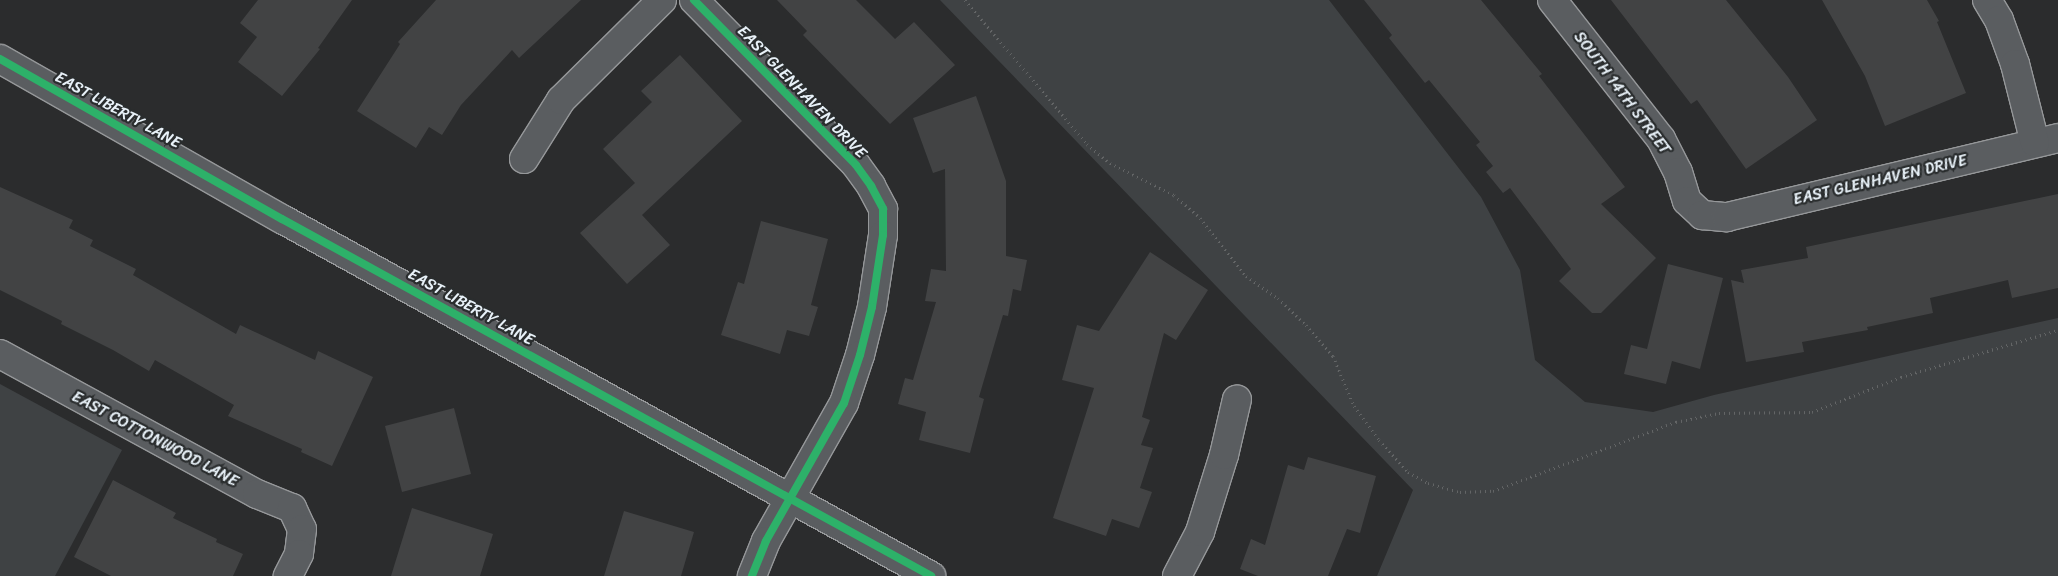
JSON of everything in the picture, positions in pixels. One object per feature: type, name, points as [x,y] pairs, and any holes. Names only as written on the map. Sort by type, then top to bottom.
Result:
[{"type":"street","points":[[524,159],[561,100],[662,0]]},
{"type":"street","name":"EAST GLENHAVEN DRIVE","points":[[694,0],[856,165],[872,186],[883,209],[883,235],[878,273],[860,355],[844,403],[792,498]]},
{"type":"street","name":"SOUTH 14TH STREET","points":[[1552,0],[1660,139],[1678,172],[1687,201],[1702,215]]},
{"type":"street","points":[[1987,0],[1999,20],[2047,141]]},
{"type":"street","name":"EAST LIBERTY LANE","points":[[0,59],[274,214],[931,576]]},
{"type":"street","name":"EAST GLENHAVEN DRIVE","points":[[1702,215],[1727,217],[2047,141]]},
{"type":"street","name":"EAST COTTONWOOD LANE","points":[[0,354],[257,494],[292,508],[302,529],[299,554],[288,576]]},
{"type":"street","points":[[1177,576],[1200,532],[1224,455],[1237,400]]},
{"type":"street","points":[[752,576],[766,541],[792,498]]},
{"type":"path","points":[[965,0],[1087,144],[1110,163],[1174,195],[1200,218],[1246,276],[1278,298],[1306,325],[1333,356],[1354,406],[1379,440],[1408,472],[1428,483],[1460,492],[1493,491],[1676,422],[1719,413],[1812,412],[1901,377],[2058,330]]},
{"type":"shaded area","points":[[940,0],[1329,0],[1481,197],[1520,270],[1535,360],[1585,402],[1653,412],[1714,395],[2058,318],[2058,576],[1377,576],[1413,490]]},
{"type":"shaded area","points":[[0,384],[122,450],[55,576],[0,576]]},
{"type":"building","points":[[258,0],[352,0],[318,48],[320,49],[282,96],[238,62],[257,37],[240,23]]},
{"type":"building","points":[[436,0],[581,0],[519,58],[512,50],[461,105],[442,135],[429,127],[416,148],[357,111],[400,44],[398,42]]},
{"type":"building","points":[[777,0],[856,0],[895,39],[914,22],[955,65],[890,124],[803,35],[807,31]]},
{"type":"building","points":[[1364,0],[1481,0],[1542,74],[1539,76],[1625,187],[1601,204],[1656,258],[1601,313],[1592,313],[1559,281],[1571,269],[1510,188],[1503,193],[1486,172],[1493,166],[1476,145],[1480,142],[1429,80],[1425,83],[1389,38],[1392,35]]},
{"type":"building","points":[[1611,0],[1726,0],[1788,77],[1817,120],[1746,169],[1697,100],[1691,104]]},
{"type":"building","points":[[1822,0],[1927,0],[1939,21],[1937,22],[1966,93],[1885,126],[1865,76]]},
{"type":"building","points":[[680,55],[742,121],[642,215],[670,245],[627,284],[580,233],[635,183],[603,149],[652,102],[641,91]]},
{"type":"building","points":[[976,96],[1006,181],[1006,256],[1027,260],[1021,291],[1013,289],[1008,316],[1003,315],[979,397],[984,399],[970,453],[919,440],[926,412],[898,404],[905,378],[913,380],[936,302],[925,301],[931,269],[946,271],[945,169],[933,173],[913,118]]},
{"type":"building","points":[[0,187],[73,220],[69,228],[93,240],[90,246],[136,269],[133,275],[236,334],[240,325],[315,360],[318,351],[373,377],[332,466],[301,452],[302,449],[228,416],[234,405],[155,360],[149,371],[113,350],[61,324],[62,321],[0,290]]},
{"type":"building","points":[[2058,194],[2058,288],[2012,298],[2008,280],[1930,298],[1933,313],[1867,327],[1868,330],[1802,342],[1804,352],[1746,362],[1731,280],[1744,283],[1741,270],[1808,258],[1806,247]]},
{"type":"building","points":[[761,221],[828,239],[811,305],[818,307],[809,336],[787,330],[780,354],[721,335],[738,282],[744,284]]},
{"type":"building","points":[[1150,252],[1208,290],[1176,340],[1164,333],[1142,417],[1150,420],[1141,445],[1153,448],[1140,488],[1152,492],[1139,528],[1112,519],[1106,536],[1053,518],[1094,388],[1062,380],[1077,325],[1099,331]]},
{"type":"building","points":[[1668,264],[1723,278],[1700,369],[1672,361],[1666,384],[1624,374],[1631,345],[1647,349]]},
{"type":"building","points":[[454,408],[471,474],[402,492],[385,426]]},
{"type":"building","points":[[1308,457],[1376,476],[1360,533],[1347,529],[1328,576],[1258,576],[1240,569],[1251,539],[1265,545],[1288,465],[1304,470]]},
{"type":"building","points":[[113,480],[176,513],[173,518],[217,539],[216,542],[243,554],[233,576],[111,576],[74,557]]},
{"type":"building","points":[[412,508],[493,534],[480,576],[391,576]]},
{"type":"building","points":[[624,511],[694,532],[681,576],[604,576]]},
{"type":"cycle path","points":[[694,0],[856,165],[871,186],[883,209],[883,235],[872,307],[860,355],[844,403],[766,541],[752,576]]},
{"type":"cycle path","points":[[0,59],[282,219],[931,576]]}]
